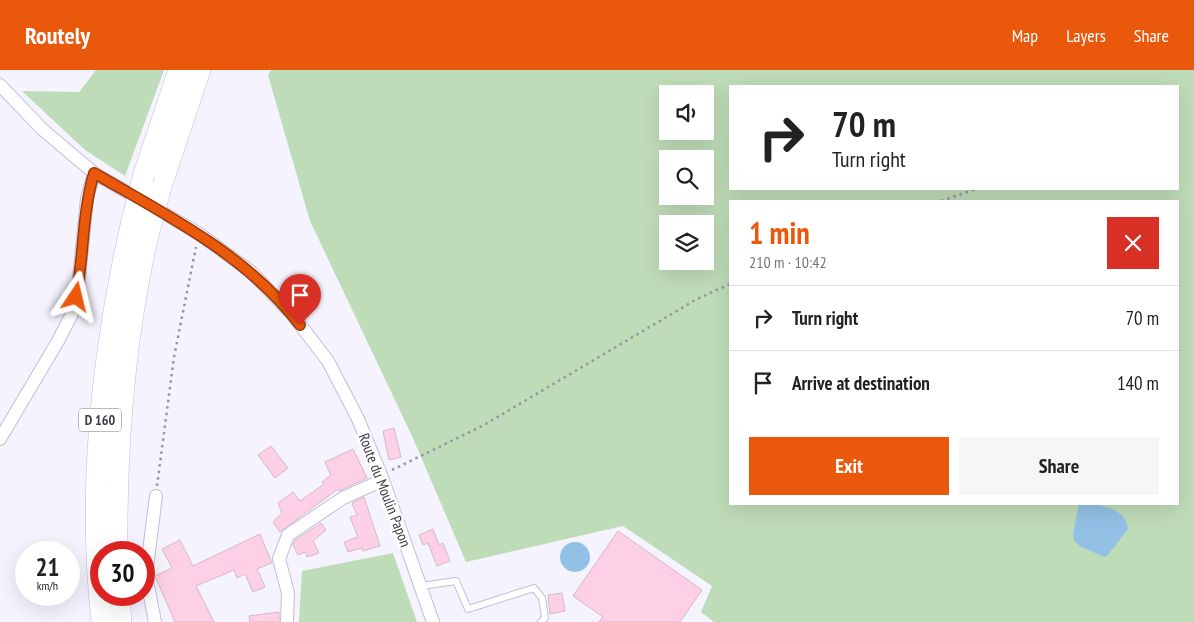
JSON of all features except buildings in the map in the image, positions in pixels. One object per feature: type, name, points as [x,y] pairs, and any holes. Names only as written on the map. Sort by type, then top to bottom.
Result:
[{"type":"highway","name":"D 160","points":[[117,541],[116,477],[120,405],[141,226],[144,174],[179,70]]},
{"type":"highway","name":"D 160","points":[[102,622],[97,506],[100,413],[115,297],[141,226],[160,190],[200,70]]},
{"type":"highway","points":[[120,606],[121,622]]},
{"type":"street","name":"Route du Moulin Papon","points":[[0,85],[42,129],[94,173],[198,233],[250,271],[291,313],[328,361],[358,419],[383,480],[422,586],[433,622]]},
{"type":"street","points":[[0,439],[72,314],[79,280],[87,198],[94,173]]},
{"type":"street","points":[[287,622],[288,593],[279,559],[288,534],[343,498],[383,480]]},
{"type":"street","points":[[155,622],[146,575],[156,496]]},
{"type":"lane","points":[[422,586],[456,581],[468,608],[534,588],[542,598],[545,618],[541,622]]},
{"type":"path","points":[[944,200],[973,190]]},
{"type":"path","points":[[156,496],[174,357],[198,233]]},
{"type":"path","points":[[383,480],[391,471],[484,425],[697,299],[729,284]]},
{"type":"green space","points":[[96,70],[164,70],[125,176],[85,150],[22,91],[79,92]]},
{"type":"green space","points":[[271,70],[1194,70],[1194,622],[714,622],[701,612],[712,586],[623,526],[466,562],[412,436],[310,221],[268,75]]},
{"type":"green space","points":[[393,553],[417,622],[299,622],[302,571]]},
{"type":"water","points":[[1079,505],[1101,506],[1116,511],[1126,521],[1128,529],[1107,556],[1104,557],[1080,546],[1074,541],[1073,534]]},
{"type":"water","points":[[575,542],[586,546],[590,557],[586,568],[575,572],[564,568],[560,557],[564,546]]},
{"type":"route","points":[[76,297],[87,198],[94,173],[198,233],[250,271],[291,313],[300,325]]}]
